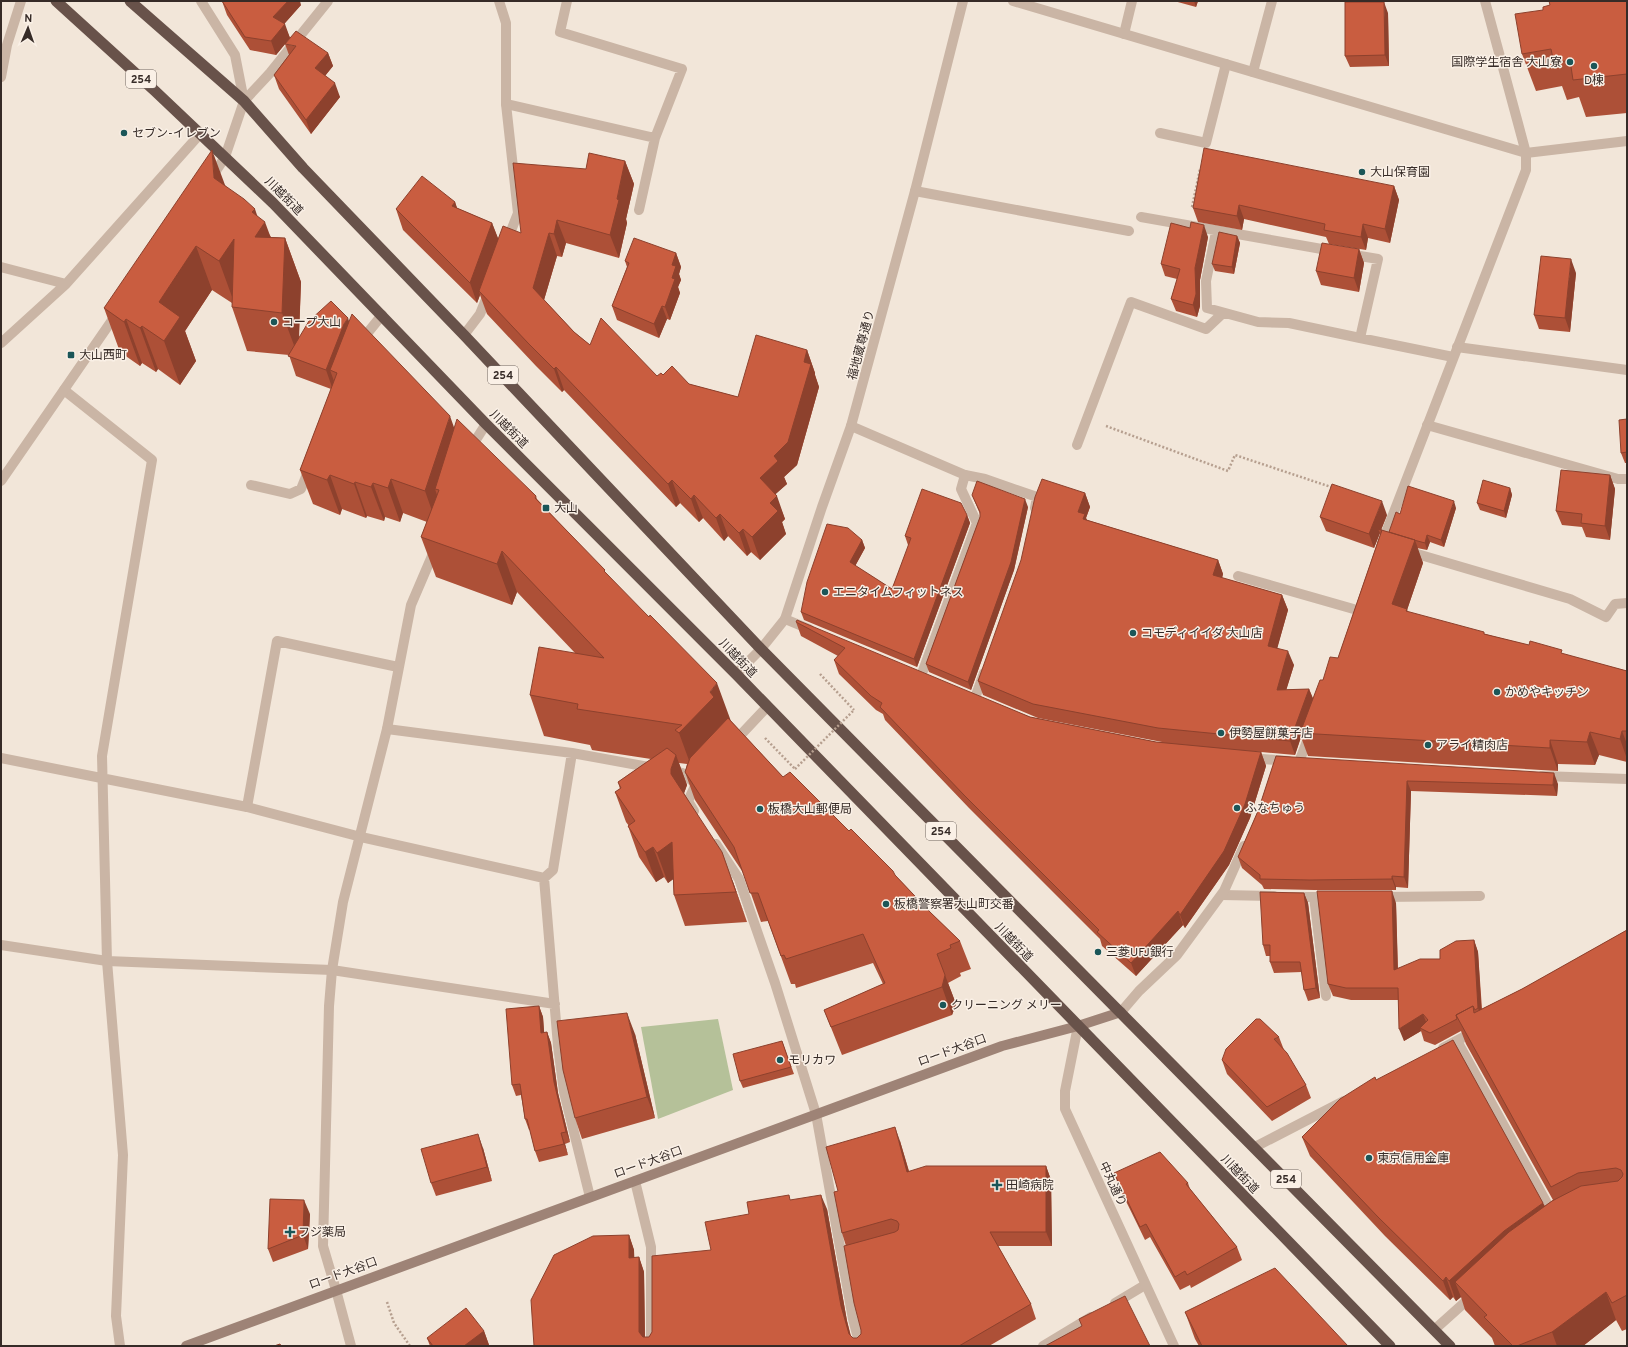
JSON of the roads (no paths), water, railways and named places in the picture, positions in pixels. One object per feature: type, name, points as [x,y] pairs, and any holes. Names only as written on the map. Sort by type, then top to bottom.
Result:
[{"type":"highway","name":"川越街道","points":[[56,1],[273,203],[486,424],[736,674],[1390,1346]]},
{"type":"highway","name":"川越街道","points":[[130,1],[244,102],[303,168],[464,335],[761,649],[1256,1147],[1450,1346]]},
{"type":"main road","name":"ロード大谷口","points":[[186,1346],[1011,1042],[1078,1026],[1121,1012]]},
{"type":"street","points":[[1,77],[7,45],[21,1]]},
{"type":"street","points":[[201,1],[235,55],[244,102]]},
{"type":"street","points":[[207,183],[225,157],[244,102],[270,73],[328,1]]},
{"type":"street","points":[[499,1],[506,23],[506,104],[518,213],[504,249]]},
{"type":"street","points":[[567,1],[560,32],[682,69],[655,138],[639,210]]},
{"type":"street","name":"福地蔵尊通り","points":[[736,674],[761,649],[785,619],[822,507],[851,426],[915,191],[962,1]]},
{"type":"street","points":[[1013,1],[1526,152],[1627,141]]},
{"type":"street","points":[[1124,34],[1132,1]]},
{"type":"street","points":[[1253,72],[1272,1]]},
{"type":"street","points":[[1485,1],[1526,152],[1526,170],[1427,425],[1387,547],[1570,599],[1606,617],[1615,604],[1627,603]]},
{"type":"street","points":[[1160,132],[1206,143],[1226,64]]},
{"type":"street","points":[[506,104],[655,138]]},
{"type":"street","points":[[1,343],[66,284],[200,134]]},
{"type":"street","points":[[915,191],[1129,231]]},
{"type":"street","points":[[1141,217],[1216,232],[1378,259],[1360,338]]},
{"type":"street","points":[[1216,232],[1206,281],[1207,308],[1258,322],[1289,323],[1453,358]]},
{"type":"street","points":[[1,267],[66,284]]},
{"type":"street","points":[[464,335],[480,314],[491,285]]},
{"type":"street","points":[[1077,445],[1131,302],[1206,329],[1223,313]]},
{"type":"street","points":[[1,482],[122,306]]},
{"type":"street","points":[[357,347],[382,315]]},
{"type":"street","points":[[1457,346],[1627,370]]},
{"type":"street","points":[[64,390],[152,460],[102,756],[107,961],[123,1155],[116,1316],[120,1346]]},
{"type":"street","points":[[466,456],[486,424]]},
{"type":"street","points":[[1427,425],[1618,479],[1627,479]]},
{"type":"street","points":[[851,426],[965,475],[985,479],[1037,497],[1032,519]]},
{"type":"street","points":[[251,485],[290,494],[301,489],[312,461]]},
{"type":"street","points":[[909,670],[925,677],[977,523],[961,489],[965,475]]},
{"type":"street","points":[[351,1346],[352,1343],[323,1246],[329,1006],[332,970],[343,902],[361,837],[387,728],[411,605],[438,542]]},
{"type":"street","points":[[1238,576],[1357,610]]},
{"type":"street","points":[[785,619],[821,634]]},
{"type":"street","points":[[247,807],[277,640],[398,666]]},
{"type":"street","points":[[975,698],[988,661]]},
{"type":"street","points":[[726,751],[767,707]]},
{"type":"street","points":[[1238,757],[1274,763],[1303,762],[1313,726]]},
{"type":"street","points":[[387,728],[572,753],[682,773],[695,783]]},
{"type":"street","points":[[544,878],[553,870],[572,753]]},
{"type":"street","points":[[1,758],[103,777],[247,807],[361,837],[544,878]]},
{"type":"street","points":[[700,821],[688,801],[695,783],[706,772]]},
{"type":"street","points":[[1531,776],[1627,779]]},
{"type":"street","points":[[709,834],[739,879],[775,983],[816,1114],[845,1255],[853,1319],[860,1346]]},
{"type":"street","points":[[1121,1012],[1177,955],[1222,895],[1250,834]]},
{"type":"street","points":[[544,878],[558,1046],[564,1092],[590,1197]]},
{"type":"street","points":[[1222,895],[1338,897]]},
{"type":"street","points":[[1370,897],[1480,896]]},
{"type":"street","points":[[1314,897],[1326,996]]},
{"type":"street","points":[[1,945],[107,961],[332,970],[555,1004]]},
{"type":"street","name":"中丸通り","points":[[1078,1026],[1065,1091],[1065,1109],[1174,1346]]},
{"type":"street","points":[[1436,1052],[1484,1026]]},
{"type":"street","points":[[1457,1041],[1559,1224],[1565,1221]]},
{"type":"street","points":[[1256,1147],[1353,1096]]},
{"type":"street","points":[[635,1181],[651,1247],[651,1346]]},
{"type":"street","points":[[1043,1346],[1145,1285]]},
{"type":"street","points":[[1434,1330],[1481,1288]]},
{"type":"place","name":"国際学生宿舎 大山寮","points":[[1570,62]]},
{"type":"place","name":"D棟","points":[[1594,66]]},
{"type":"place","name":"セブン-イレブン","points":[[124,133]]},
{"type":"place","name":"大山保育園","points":[[1362,172]]},
{"type":"place","name":"コープ大山","points":[[274,322]]},
{"type":"place","name":"大山西町","points":[[71,355]]},
{"type":"place","name":"大山","points":[[546,508]]},
{"type":"place","name":"エニタイムフィットネス","points":[[825,592]]},
{"type":"place","name":"コモディイイダ 大山店","points":[[1133,633]]},
{"type":"place","name":"かめやキッチン","points":[[1497,692]]},
{"type":"place","name":"伊勢屋餅菓子店","points":[[1221,733]]},
{"type":"place","name":"アライ精肉店","points":[[1428,745]]},
{"type":"place","name":"ふなちゅう","points":[[1237,808]]},
{"type":"place","name":"板橋大山郵便局","points":[[760,809]]},
{"type":"place","name":"板橋警察署大山町交番","points":[[886,904]]},
{"type":"place","name":"三菱UFJ銀行","points":[[1098,952]]},
{"type":"place","name":"クリーニング メリー","points":[[943,1005]]},
{"type":"place","name":"モリカワ","points":[[780,1060]]},
{"type":"place","name":"東京信用金庫","points":[[1369,1158]]},
{"type":"place","name":"田崎病院","points":[[997,1185]]},
{"type":"place","name":"フジ薬局","points":[[290,1232]]}]
